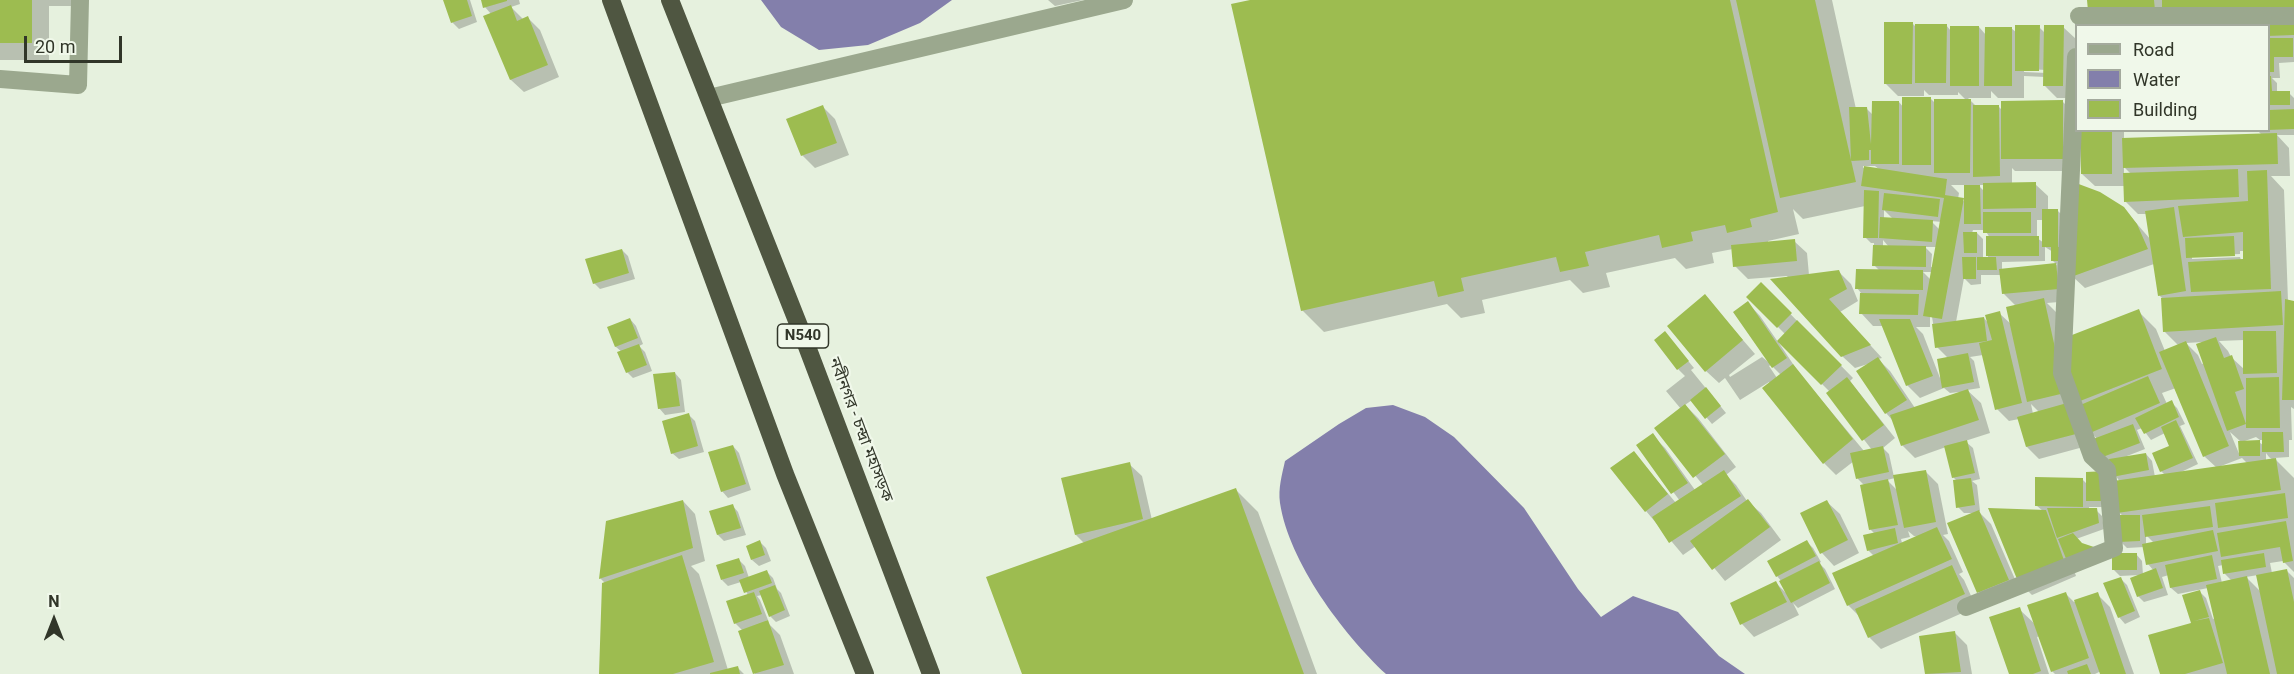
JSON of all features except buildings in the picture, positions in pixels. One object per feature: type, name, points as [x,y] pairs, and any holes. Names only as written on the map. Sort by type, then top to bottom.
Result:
[{"type":"highway","points":[[611,0],[781,463],[865,674]]},
{"type":"highway","name":"নবীনগর - চন্দ্রা মহাসড়ক","points":[[670,0],[803,336],[931,674]]},
{"type":"street","points":[[0,79],[78,85],[80,0]]},
{"type":"street","points":[[709,98],[1124,0]]},
{"type":"street","points":[[2078,14],[2294,16]]},
{"type":"street","points":[[1966,607],[2114,548],[2108,470],[2092,456],[2062,373],[2075,80]]},
{"type":"water","points":[[761,0],[952,0],[920,23],[868,45],[819,50],[781,27]]},
{"type":"water","points":[[1393,405],[1425,417],[1454,437],[1524,508],[1578,589],[1601,617],[1633,596],[1678,612],[1719,656],[1745,674],[1386,674],[1369,658],[1336,618],[1306,572],[1285,526],[1280,492],[1285,461],[1366,408]]}]
